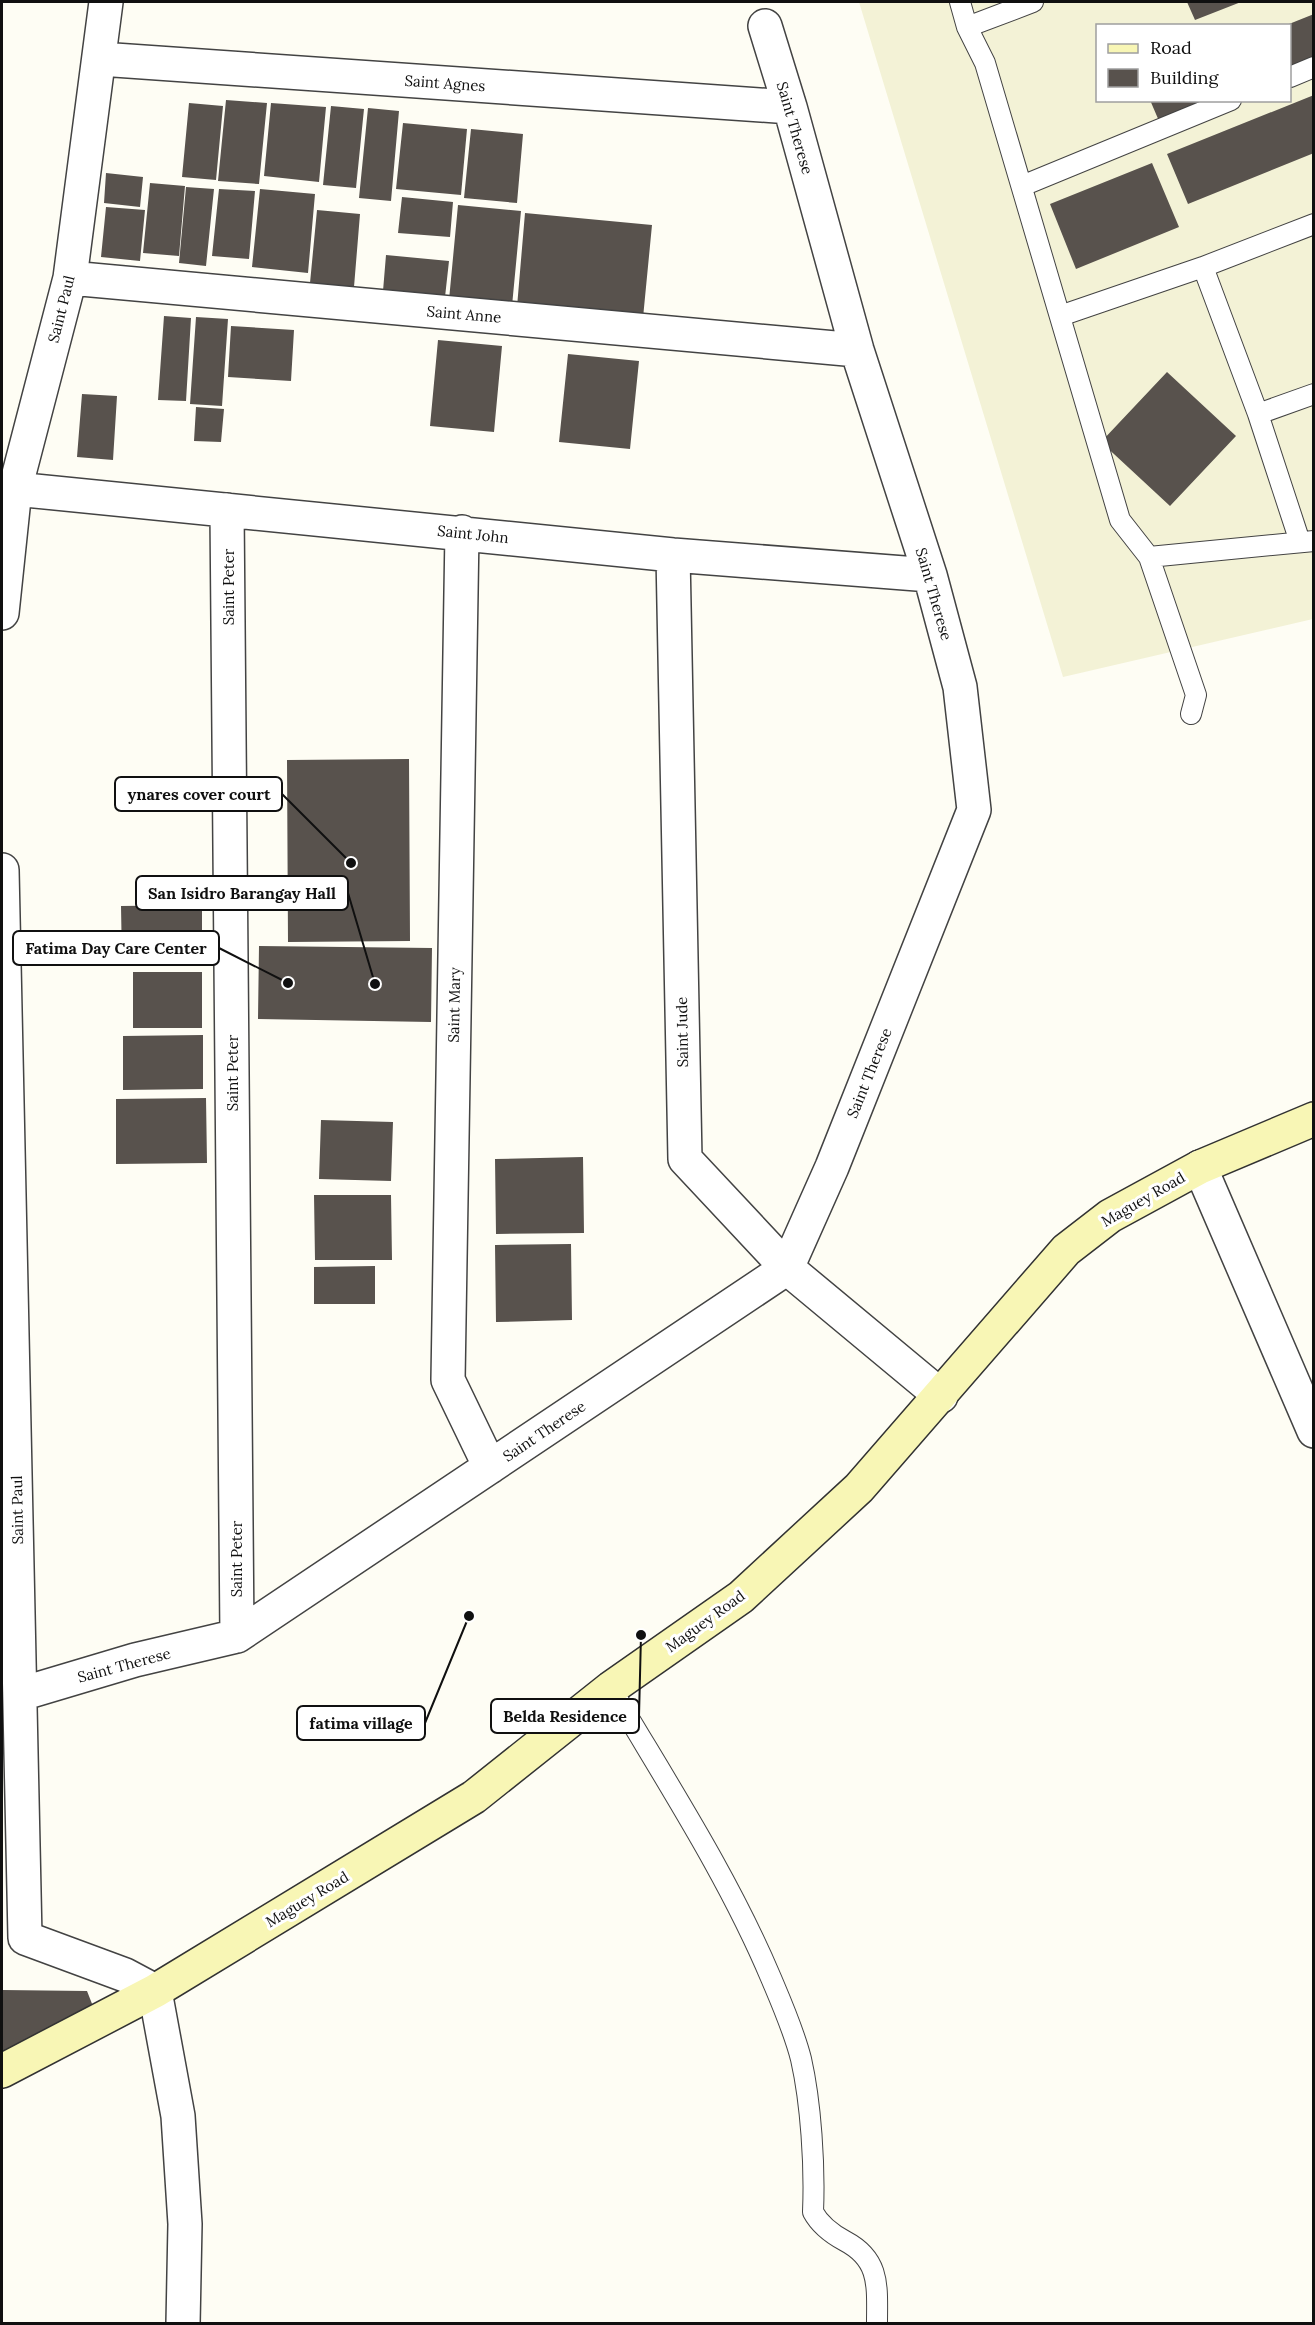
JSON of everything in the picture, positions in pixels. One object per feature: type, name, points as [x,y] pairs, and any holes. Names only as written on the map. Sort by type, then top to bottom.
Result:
[{"type":"street","name":"Saint Paul","points":[[2,613],[15,489],[70,278],[106,2]]},
{"type":"street","name":"Saint Therese","points":[[21,1694],[135,1660],[237,1636],[787,1268],[832,1167],[974,810],[960,687],[930,575],[857,350],[790,107],[765,26]]},
{"type":"street","name":"Saint Agnes","points":[[100,59],[790,107]]},
{"type":"street","name":"Saint Anne","points":[[70,278],[857,350]]},
{"type":"street","name":"Saint John","points":[[15,489],[462,532],[673,555],[930,575]]},
{"type":"street","name":"Saint Peter","points":[[227,510],[237,1636]]},
{"type":"street","name":"Saint Mary","points":[[462,532],[448,1380],[490,1467]]},
{"type":"street","name":"Saint Jude","points":[[673,555],[685,1159],[787,1268],[941,1396]]},
{"type":"street","name":"Saint Paul","points":[[2,870],[21,1694],[13,1939],[125,1975],[155,1991]]},
{"type":"street","name":"Maguey Road","points":[[2,2071],[155,1991],[474,1797],[611,1688],[741,1597],[859,1488],[1066,1250],[1110,1216],[1200,1167],[1314,1119]]},
{"type":"street","points":[[1200,1167],[1314,1431]]},
{"type":"street","points":[[155,1991],[178,2116],[185,2224],[183,2324]]},
{"type":"lane","points":[[960,2],[966,27],[985,63],[1120,520],[1149,557],[1196,695],[1191,714]]},
{"type":"lane","points":[[966,27],[1033,2]]},
{"type":"lane","points":[[1291,76],[1314,67]]},
{"type":"lane","points":[[1022,186],[1226,102]]},
{"type":"lane","points":[[1060,316],[1203,267],[1314,224]]},
{"type":"lane","points":[[1149,557],[1307,542],[1203,267]]},
{"type":"lane","points":[[1258,414],[1314,394]]},
{"type":"lane","points":[[611,1688],[728,1885],[772,1981],[793,2033],[805,2083],[814,2184],[813,2212],[828,2230],[858,2249],[872,2264],[876,2278],[877,2324]]},
{"type":"green space","points":[[859,2],[1313,2],[1313,619],[1063,677]]},
{"type":"building","points":[[1187,2],[1241,2],[1195,20]]},
{"type":"building","points":[[1314,14],[1314,58],[1291,68],[1291,24],[1289,24]]},
{"type":"building","points":[[1314,95],[1314,153],[1188,204],[1167,154]]},
{"type":"building","points":[[226,100],[267,103],[259,184],[218,181]]},
{"type":"building","points":[[1151,102],[1204,102],[1159,121]]},
{"type":"building","points":[[189,103],[223,106],[216,180],[182,177]]},
{"type":"building","points":[[271,103],[326,107],[319,182],[264,176]]},
{"type":"building","points":[[331,106],[364,109],[356,188],[323,185]]},
{"type":"building","points":[[368,108],[399,111],[391,201],[359,198]]},
{"type":"building","points":[[403,123],[467,129],[461,195],[396,189]]},
{"type":"building","points":[[471,129],[523,134],[517,203],[464,198]]},
{"type":"building","points":[[1152,163],[1179,227],[1076,269],[1050,204]]},
{"type":"building","points":[[106,173],[143,177],[140,207],[104,203]]},
{"type":"building","points":[[150,183],[185,186],[179,256],[143,253]]},
{"type":"building","points":[[186,187],[214,189],[206,266],[179,263]]},
{"type":"building","points":[[219,189],[255,191],[249,259],[212,256]]},
{"type":"building","points":[[260,189],[315,194],[308,273],[252,267]]},
{"type":"building","points":[[402,197],[453,202],[450,237],[398,233]]},
{"type":"building","points":[[458,205],[521,211],[512,306],[449,300]]},
{"type":"building","points":[[106,207],[145,210],[140,261],[101,257]]},
{"type":"building","points":[[317,210],[360,214],[354,287],[310,283]]},
{"type":"building","points":[[525,213],[652,225],[643,318],[517,307]]},
{"type":"building","points":[[386,255],[449,261],[445,297],[383,291]]},
{"type":"building","points":[[164,316],[191,318],[186,401],[158,400]]},
{"type":"building","points":[[196,317],[228,319],[222,406],[190,404]]},
{"type":"building","points":[[231,326],[294,330],[291,381],[228,377]]},
{"type":"building","points":[[438,340],[502,346],[494,432],[430,426]]},
{"type":"building","points":[[568,354],[639,361],[630,449],[559,442]]},
{"type":"building","points":[[1167,372],[1236,436],[1170,506],[1101,442]]},
{"type":"building","points":[[82,394],[117,396],[113,460],[77,457]]},
{"type":"building","points":[[196,407],[224,409],[221,442],[194,441]]},
{"type":"building","points":[[409,759],[410,941],[288,942],[287,760]]},
{"type":"building","points":[[202,905],[202,961],[122,962],[121,906]]},
{"type":"building","points":[[259,946],[432,948],[431,1022],[258,1019]]},
{"type":"building","points":[[133,972],[202,972],[202,1028],[133,1028]]},
{"type":"building","points":[[203,1035],[203,1089],[123,1090],[123,1036]]},
{"type":"building","points":[[206,1098],[207,1163],[116,1164],[116,1099]]},
{"type":"building","points":[[321,1120],[393,1122],[391,1181],[319,1179]]},
{"type":"building","points":[[583,1157],[584,1233],[496,1234],[495,1159]]},
{"type":"building","points":[[314,1195],[391,1195],[392,1260],[315,1260]]},
{"type":"building","points":[[571,1244],[572,1320],[496,1322],[495,1245]]},
{"type":"building","points":[[375,1266],[375,1304],[314,1304],[314,1267]]},
{"type":"building","points":[[2,1990],[87,1991],[98,2019],[2,2060]]},
{"type":"place","name":"ynares cover court","points":[[351,863]]},
{"type":"place","name":"Fatima Day Care Center","points":[[288,983]]},
{"type":"place","name":"San Isidro Barangay Hall","points":[[375,984]]},
{"type":"place","name":"fatima village","points":[[469,1616]]},
{"type":"place","name":"Belda Residence","points":[[641,1635]]}]
